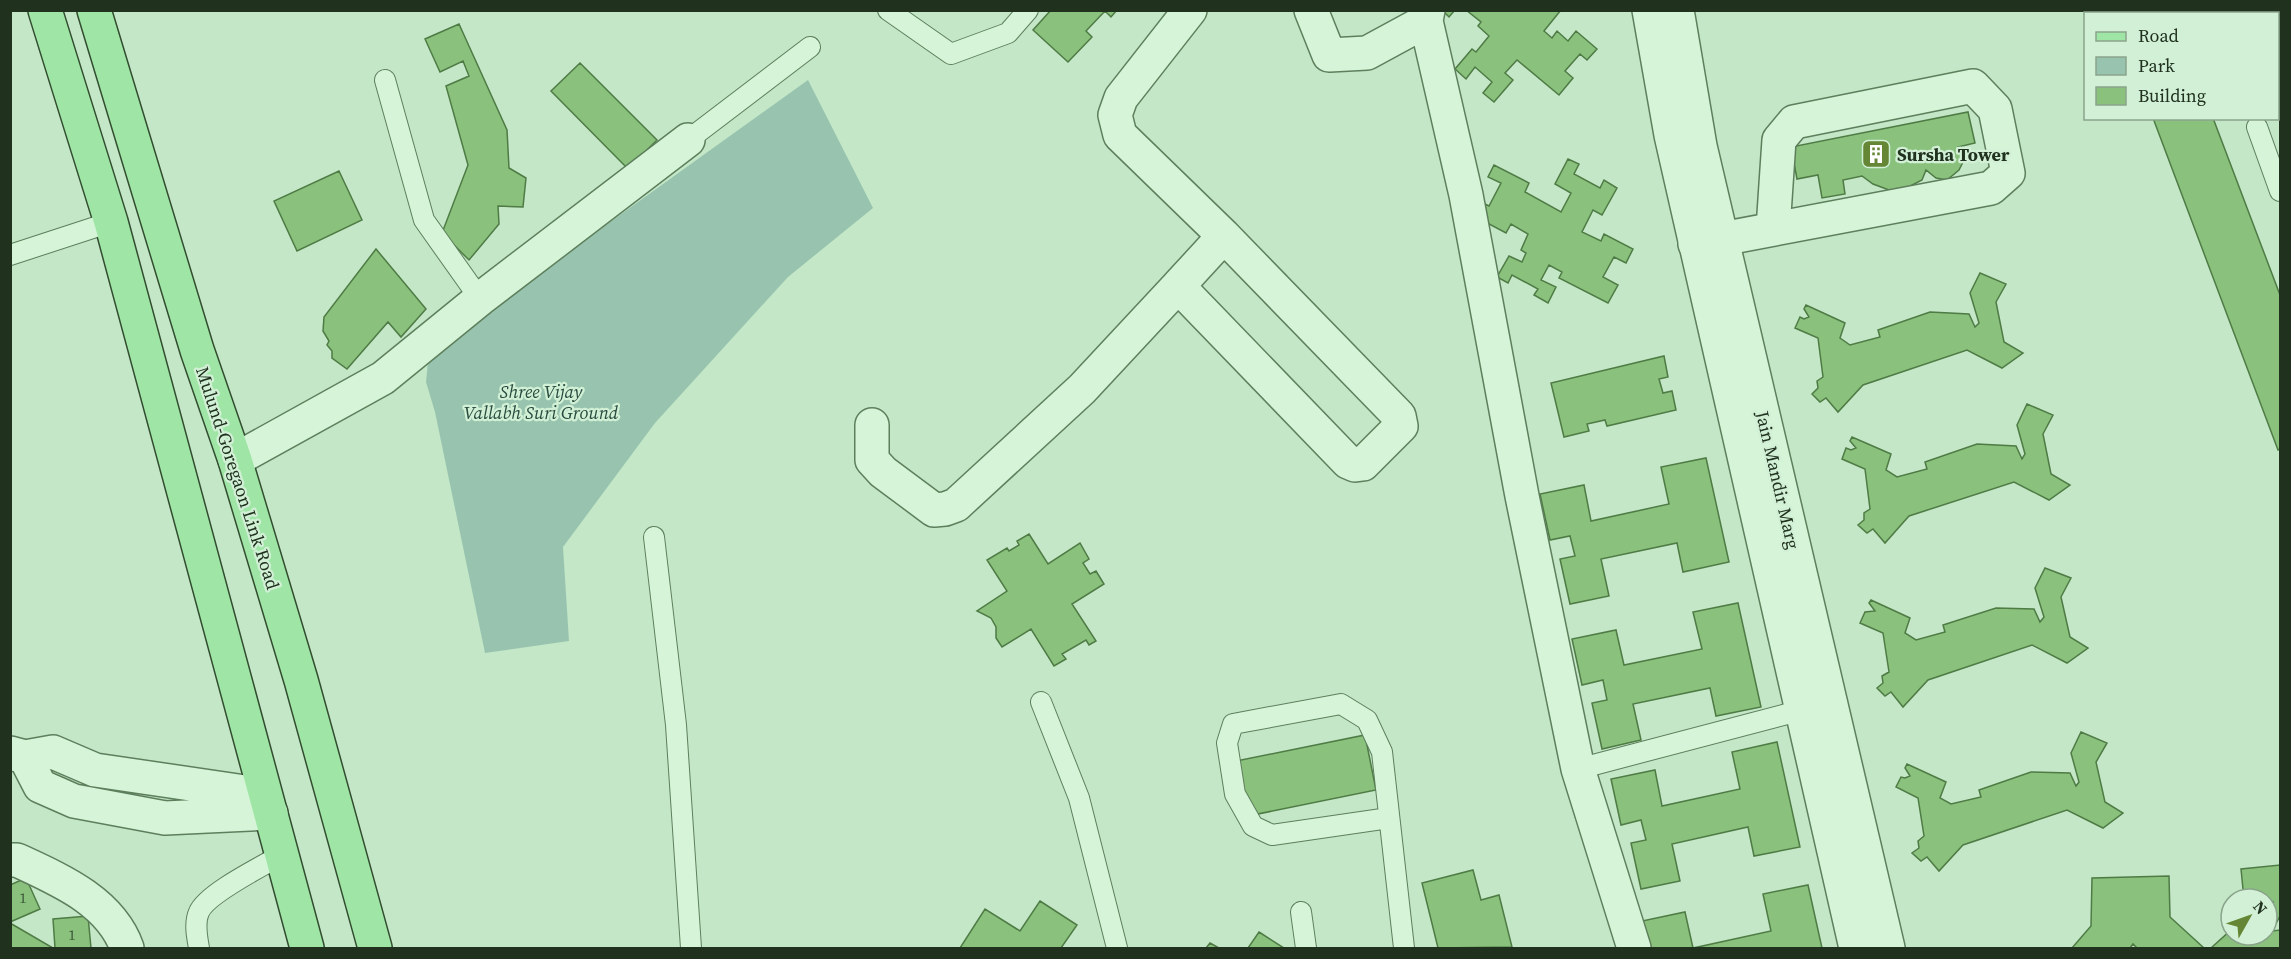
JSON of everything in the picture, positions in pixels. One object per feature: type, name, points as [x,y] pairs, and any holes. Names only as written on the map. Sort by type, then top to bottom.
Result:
[{"type":"main road","points":[[45,10],[111,222],[307,948]]},
{"type":"main road","name":"Mulund-Goregaon Link Road","points":[[94,10],[197,350],[235,460],[302,680],[375,948]]},
{"type":"main road","points":[[92,160],[136,148]]},
{"type":"street","points":[[1178,286],[1347,462],[1355,465],[1363,464],[1401,426],[1399,416],[1224,236],[1120,135],[1115,115],[1121,98],[1190,10]]},
{"type":"street","points":[[1311,10],[1329,55],[1367,53],[1427,16],[1466,195],[1522,496],[1578,769],[1634,948]]},
{"type":"street","name":"Jain Mandir Marg","points":[[1649,10],[1677,92],[1708,241],[1853,868],[1856,948]]},
{"type":"street","name":"Jain Mandir Marg","points":[[1677,10],[1677,92]]},
{"type":"street","points":[[1708,241],[1773,229],[1991,188],[2008,172],[1995,108],[1973,86],[1794,123],[1779,140],[1773,229]]},
{"type":"street","points":[[235,460],[383,378],[480,299],[688,140]]},
{"type":"street","points":[[872,425],[872,460],[883,472],[934,510],[956,504],[1082,389],[1224,236]]},
{"type":"street","name":"Jain Mandir Marg","points":[[1785,571],[1802,710],[1853,868],[1888,948]]},
{"type":"street","points":[[18,755],[53,752],[95,770],[268,804]]},
{"type":"street","points":[[10,860],[17,860],[61,881],[93,901],[121,932],[127,948]]},
{"type":"lane","points":[[888,10],[951,54],[1008,33],[1028,10]]},
{"type":"lane","points":[[688,140],[810,47]]},
{"type":"lane","points":[[385,80],[424,220],[480,299]]},
{"type":"lane","points":[[2257,127],[2280,191]]},
{"type":"lane","points":[[10,255],[111,222]]},
{"type":"lane","points":[[654,537],[675,725],[691,948]]},
{"type":"lane","points":[[1041,702],[1078,798],[1117,948]]},
{"type":"lane","points":[[1389,818],[1272,835],[1252,826],[1235,794],[1227,743],[1233,724],[1341,704],[1367,720],[1382,752],[1404,948]]},
{"type":"lane","points":[[1578,769],[1802,710]]},
{"type":"lane","points":[[198,948],[196,928],[198,912],[208,898],[282,854]]},
{"type":"lane","points":[[1301,912],[1306,948]]},
{"type":"green space","name":"Shree Vijay Vallabh Suri Ground","points":[[808,80],[873,208],[788,277],[655,423],[563,547],[569,641],[485,653],[435,412],[426,382],[429,352]]},
{"type":"building","points":[[1051,10],[1117,10],[1111,17],[1105,11],[1086,31],[1092,37],[1068,62],[1033,30]]},
{"type":"building","points":[[1442,10],[1455,10],[1449,17]]},
{"type":"building","points":[[1466,10],[1561,10],[1544,31],[1552,38],[1557,31],[1568,41],[1576,31],[1597,49],[1587,60],[1580,54],[1565,71],[1573,78],[1559,95],[1517,60],[1505,73],[1513,80],[1494,102],[1483,93],[1492,82],[1475,67],[1466,79],[1455,69],[1472,49],[1476,52],[1489,36],[1478,26],[1481,22]]},
{"type":"building","points":[[459,24],[507,130],[509,168],[526,178],[523,207],[498,206],[499,224],[469,260],[442,233],[468,165],[446,86],[469,76],[463,61],[440,72],[425,39]]},
{"type":"building","points":[[580,63],[657,140],[628,169],[551,91]]},
{"type":"building","name":"Sursha Tower","points":[[1968,112],[1975,143],[1958,147],[1963,162],[1959,170],[1947,180],[1936,178],[1926,170],[1922,180],[1897,193],[1873,184],[1862,176],[1843,180],[1845,194],[1822,198],[1818,175],[1797,179],[1791,147]]},
{"type":"building","points":[[2154,120],[2214,120],[2280,295],[2280,449],[2278,450]]},
{"type":"building","points":[[1568,159],[1579,164],[1574,174],[1600,188],[1604,180],[1617,188],[1602,215],[1593,210],[1582,232],[1601,241],[1604,234],[1633,249],[1626,263],[1614,257],[1603,277],[1618,285],[1608,303],[1559,278],[1562,272],[1549,265],[1541,280],[1556,287],[1548,303],[1534,295],[1538,289],[1512,275],[1508,283],[1497,277],[1509,256],[1522,262],[1526,253],[1521,250],[1528,234],[1511,224],[1506,233],[1472,215],[1479,201],[1489,206],[1501,183],[1488,177],[1494,165],[1529,183],[1525,192],[1561,212],[1571,193],[1555,184]]},
{"type":"building","points":[[339,171],[362,220],[297,251],[274,201]]},
{"type":"building","points":[[376,249],[426,309],[401,337],[388,322],[347,369],[332,358],[332,351],[327,345],[329,341],[323,331],[324,317]]},
{"type":"building","points":[[1980,273],[2006,284],[1996,302],[2004,342],[2023,353],[2002,368],[1967,350],[1863,385],[1838,412],[1826,398],[1820,402],[1812,394],[1818,388],[1817,381],[1823,377],[1818,338],[1795,328],[1800,317],[1804,319],[1809,317],[1804,309],[1806,305],[1845,323],[1840,338],[1850,345],[1880,337],[1878,330],[1930,312],[1969,314],[1975,327],[1979,323],[1970,293]]},
{"type":"building","points":[[1664,356],[1668,377],[1659,379],[1663,393],[1672,391],[1676,410],[1607,426],[1605,420],[1587,424],[1589,431],[1564,437],[1551,383]]},
{"type":"building","points":[[2027,404],[2053,415],[2043,434],[2051,474],[2070,485],[2049,500],[2014,482],[1909,516],[1885,543],[1873,529],[1867,533],[1858,525],[1864,520],[1864,513],[1870,509],[1865,469],[1842,459],[1846,448],[1851,450],[1856,448],[1850,441],[1852,437],[1891,454],[1886,470],[1897,477],[1927,469],[1925,462],[1977,444],[2016,446],[2022,459],[2025,454],[2017,425]]},
{"type":"building","points":[[1706,458],[1729,562],[1683,572],[1677,543],[1601,559],[1609,596],[1570,604],[1560,559],[1575,556],[1570,536],[1550,540],[1540,494],[1584,485],[1591,521],[1669,504],[1661,467]]},
{"type":"building","points":[[1029,534],[1048,564],[1080,543],[1089,559],[1083,563],[1090,574],[1096,571],[1104,584],[1072,604],[1096,641],[1089,645],[1086,640],[1062,654],[1066,659],[1054,666],[1031,629],[1002,647],[996,638],[996,627],[991,618],[977,611],[1007,591],[987,560],[1007,548],[1009,551],[1019,545],[1017,541]]},
{"type":"building","points":[[2045,568],[2071,578],[2061,597],[2070,637],[2088,648],[2067,663],[2032,645],[1928,680],[1903,707],[1891,692],[1885,696],[1877,688],[1883,683],[1882,676],[1889,672],[1883,633],[1860,623],[1865,612],[1875,611],[1869,603],[1871,600],[1910,618],[1905,633],[1916,640],[1945,632],[1943,625],[1996,608],[2034,609],[2040,622],[2044,617],[2035,588]]},
{"type":"building","points":[[1738,603],[1761,707],[1716,716],[1710,688],[1633,704],[1641,740],[1602,749],[1592,703],[1607,700],[1603,680],[1582,685],[1572,639],[1616,630],[1624,665],[1702,649],[1693,612]]},
{"type":"building","points":[[2081,732],[2107,743],[2096,762],[2105,802],[2123,813],[2103,828],[2067,810],[1963,845],[1939,871],[1927,857],[1921,861],[1912,853],[1919,848],[1918,841],[1924,836],[1918,798],[1896,787],[1901,777],[1910,776],[1905,768],[1907,764],[1946,782],[1940,798],[1951,804],[1981,797],[1979,790],[2031,772],[2070,773],[2076,786],[2079,782],[2071,753]]},
{"type":"building","points":[[1365,735],[1376,790],[1248,816],[1236,761]]},
{"type":"building","points":[[1777,742],[1800,847],[1754,856],[1748,827],[1672,844],[1680,881],[1641,889],[1631,843],[1646,840],[1641,820],[1621,825],[1611,779],[1655,770],[1662,806],[1740,789],[1732,752]]},
{"type":"building","points":[[2280,865],[2279,918],[2279,887],[2243,887],[2241,869]]},
{"type":"building","points":[[1473,870],[1481,900],[1499,895],[1512,947],[1438,948],[1422,883]]},
{"type":"building","points":[[2169,876],[2170,917],[2204,948],[2137,948],[2133,944],[2130,948],[2072,948],[2091,926],[2092,878]]},
{"type":"building","points":[[26,878],[40,909],[10,922],[10,885]]},
{"type":"building","points":[[1808,885],[1822,948],[1693,948],[1771,931],[1763,894]]},
{"type":"building","points":[[1040,901],[1077,925],[1061,948],[960,948],[985,909],[1020,931]]},
{"type":"building","points":[[1685,912],[1693,948],[1648,948],[1642,921]]},
{"type":"building","points":[[88,916],[91,948],[55,948],[53,919]]},
{"type":"building","points":[[10,923],[53,948],[10,948]]},
{"type":"building","points":[[2280,930],[2280,948],[2211,948],[2219,941],[2219,947],[2279,947]]},
{"type":"building","points":[[1259,932],[1284,948],[1248,948]]},
{"type":"building","points":[[1210,943],[1219,948],[1206,948]]},
{"type":"place","name":"Sursha Tower","points":[[1876,154]]}]
